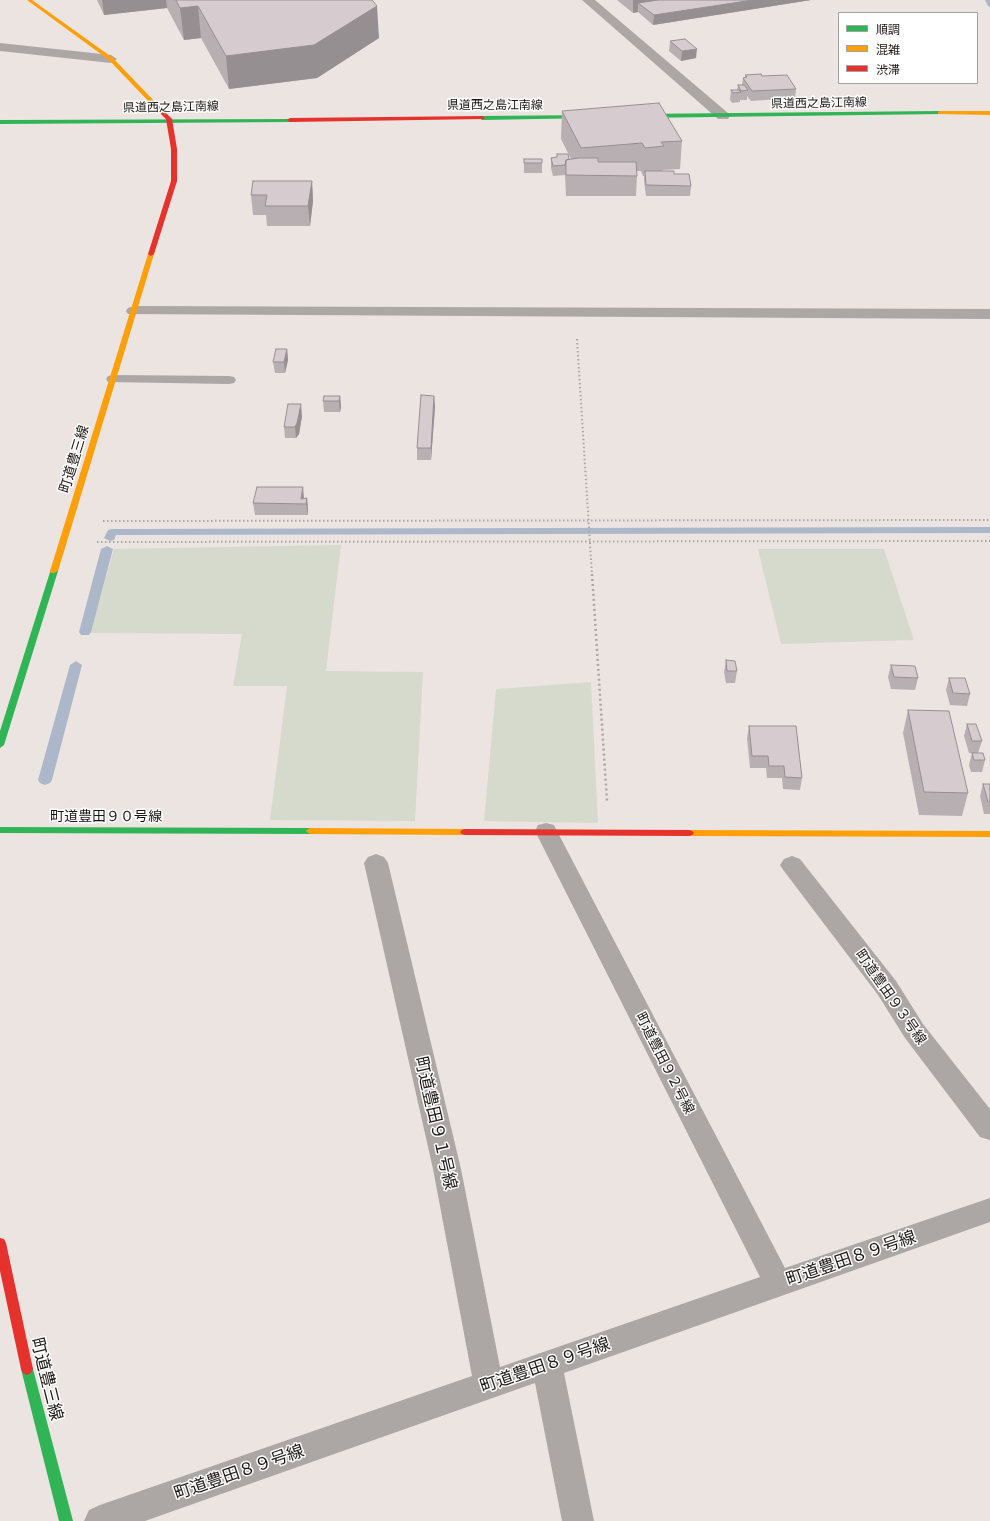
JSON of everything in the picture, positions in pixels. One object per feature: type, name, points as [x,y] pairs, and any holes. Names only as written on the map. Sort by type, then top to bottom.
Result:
[{"type":"street","points":[[29,0],[111,59],[169,119]]},
{"type":"street","points":[[588,0],[723,116]]},
{"type":"street","points":[[0,47],[111,59]]},
{"type":"street","name":"県道西之島江南線","points":[[629,116],[990,113]]},
{"type":"street","name":"県道西之島江南線","points":[[0,122],[169,119],[597,117]]},
{"type":"street","name":"町道豊三線","points":[[0,745],[174,181],[174,149],[169,119]]},
{"type":"street","points":[[134,311],[990,314]]},
{"type":"street","name":"町道豊田９０号線","points":[[0,830],[212,831],[549,837],[609,832],[990,834]]},
{"type":"street","name":"町道豊田９２号線","points":[[549,837],[778,1283]]},
{"type":"street","name":"町道豊田９１号線","points":[[376,864],[447,1169],[489,1385]]},
{"type":"street","name":"町道豊田９３号線","points":[[792,865],[887,988],[914,1031],[990,1129]]},
{"type":"street","name":"町道豊田８９号線","points":[[100,1521],[990,1210]]},
{"type":"street","name":"町道豊三線","points":[[0,1243],[21,1344],[66,1521]]},
{"type":"street","points":[[547,1365],[578,1521]]},
{"type":"lane","points":[[113,379],[229,380]]},
{"type":"path","points":[[575,313],[609,832]]},
{"type":"path","points":[[69,521],[990,520]]},
{"type":"path","points":[[62,542],[990,541]]},
{"type":"shaded area","points":[[341,545],[326,671],[423,672],[415,821],[270,820],[287,686],[233,686],[242,634],[90,633],[114,549]]},
{"type":"shaded area","points":[[758,549],[884,549],[914,640],[781,644]]},
{"type":"shaded area","points":[[591,682],[598,823],[484,821],[496,689]]},
{"type":"building","points":[[176,0],[372,0],[377,6],[314,45],[226,56],[198,6],[180,8]]},
{"type":"building","points":[[658,0],[753,0],[654,15],[638,3]]},
{"type":"building","points":[[685,39],[697,49],[682,51],[670,41]]},
{"type":"building","points":[[761,74],[762,76],[787,75],[796,89],[752,91],[743,78],[747,77],[745,75]]},
{"type":"building","points":[[738,85],[744,85],[748,90],[741,91]]},
{"type":"building","points":[[731,90],[739,90],[741,92],[733,93]]},
{"type":"building","points":[[659,103],[682,141],[661,142],[664,146],[645,148],[642,143],[581,148],[562,111]]},
{"type":"building","points":[[557,154],[568,154],[569,159],[566,160],[565,165],[553,166],[551,158],[557,157]]},
{"type":"building","points":[[578,158],[598,158],[598,162],[636,162],[637,176],[566,175],[566,160]]},
{"type":"building","points":[[524,159],[542,159],[542,163],[524,163]]},
{"type":"building","points":[[645,171],[674,171],[674,174],[689,174],[691,186],[646,185]]},
{"type":"building","points":[[253,181],[312,181],[308,206],[265,206],[267,195],[251,195]]},
{"type":"building","points":[[276,349],[287,349],[284,362],[273,362]]},
{"type":"building","points":[[421,395],[434,396],[431,448],[417,448]]},
{"type":"building","points":[[324,396],[340,396],[339,401],[323,401]]},
{"type":"building","points":[[288,404],[301,404],[295,427],[284,427]]},
{"type":"building","points":[[257,487],[303,487],[301,499],[307,498],[306,504],[253,503]]},
{"type":"building","points":[[726,660],[735,661],[737,671],[727,671]]},
{"type":"building","points":[[891,665],[915,666],[918,678],[894,677]]},
{"type":"building","points":[[949,678],[965,678],[970,694],[953,693]]},
{"type":"building","points":[[908,710],[949,711],[968,793],[924,792]]},
{"type":"building","points":[[967,724],[976,724],[982,741],[972,741]]},
{"type":"building","points":[[749,726],[796,726],[802,778],[785,777],[784,766],[769,766],[768,756],[752,756]]},
{"type":"building","points":[[972,753],[983,753],[985,760],[974,760]]},
{"type":"building","points":[[983,784],[990,784],[990,802],[988,802]]},
{"type":"waterway","points":[[988,0],[990,5]]},
{"type":"waterway","points":[[110,538],[112,532],[990,530]]},
{"type":"waterway","points":[[85,632],[107,549]]},
{"type":"waterway","points":[[45,780],[76,665]]},
{"type":"traffic: fast","points":[[637,116],[940,113]]},
{"type":"traffic: fast","points":[[482,118],[591,117]]},
{"type":"traffic: fast","points":[[0,122],[290,120]]},
{"type":"traffic: fast","points":[[0,745],[54,571]]},
{"type":"traffic: fast","points":[[0,830],[311,831]]},
{"type":"traffic: fast","points":[[27,1369],[66,1521]]},
{"type":"traffic: slow","points":[[29,0],[111,59],[154,104]]},
{"type":"traffic: slow","points":[[940,113],[990,113]]},
{"type":"traffic: slow","points":[[54,571],[151,254]]},
{"type":"traffic: slow","points":[[311,831],[465,832]]},
{"type":"traffic: slow","points":[[689,833],[990,834]]},
{"type":"traffic: jam","points":[[151,254],[174,181],[174,149],[169,119],[154,104]]},
{"type":"traffic: jam","points":[[290,120],[482,118]]},
{"type":"traffic: jam","points":[[465,832],[689,833]]},
{"type":"traffic: jam","points":[[0,1243],[27,1369]]}]
